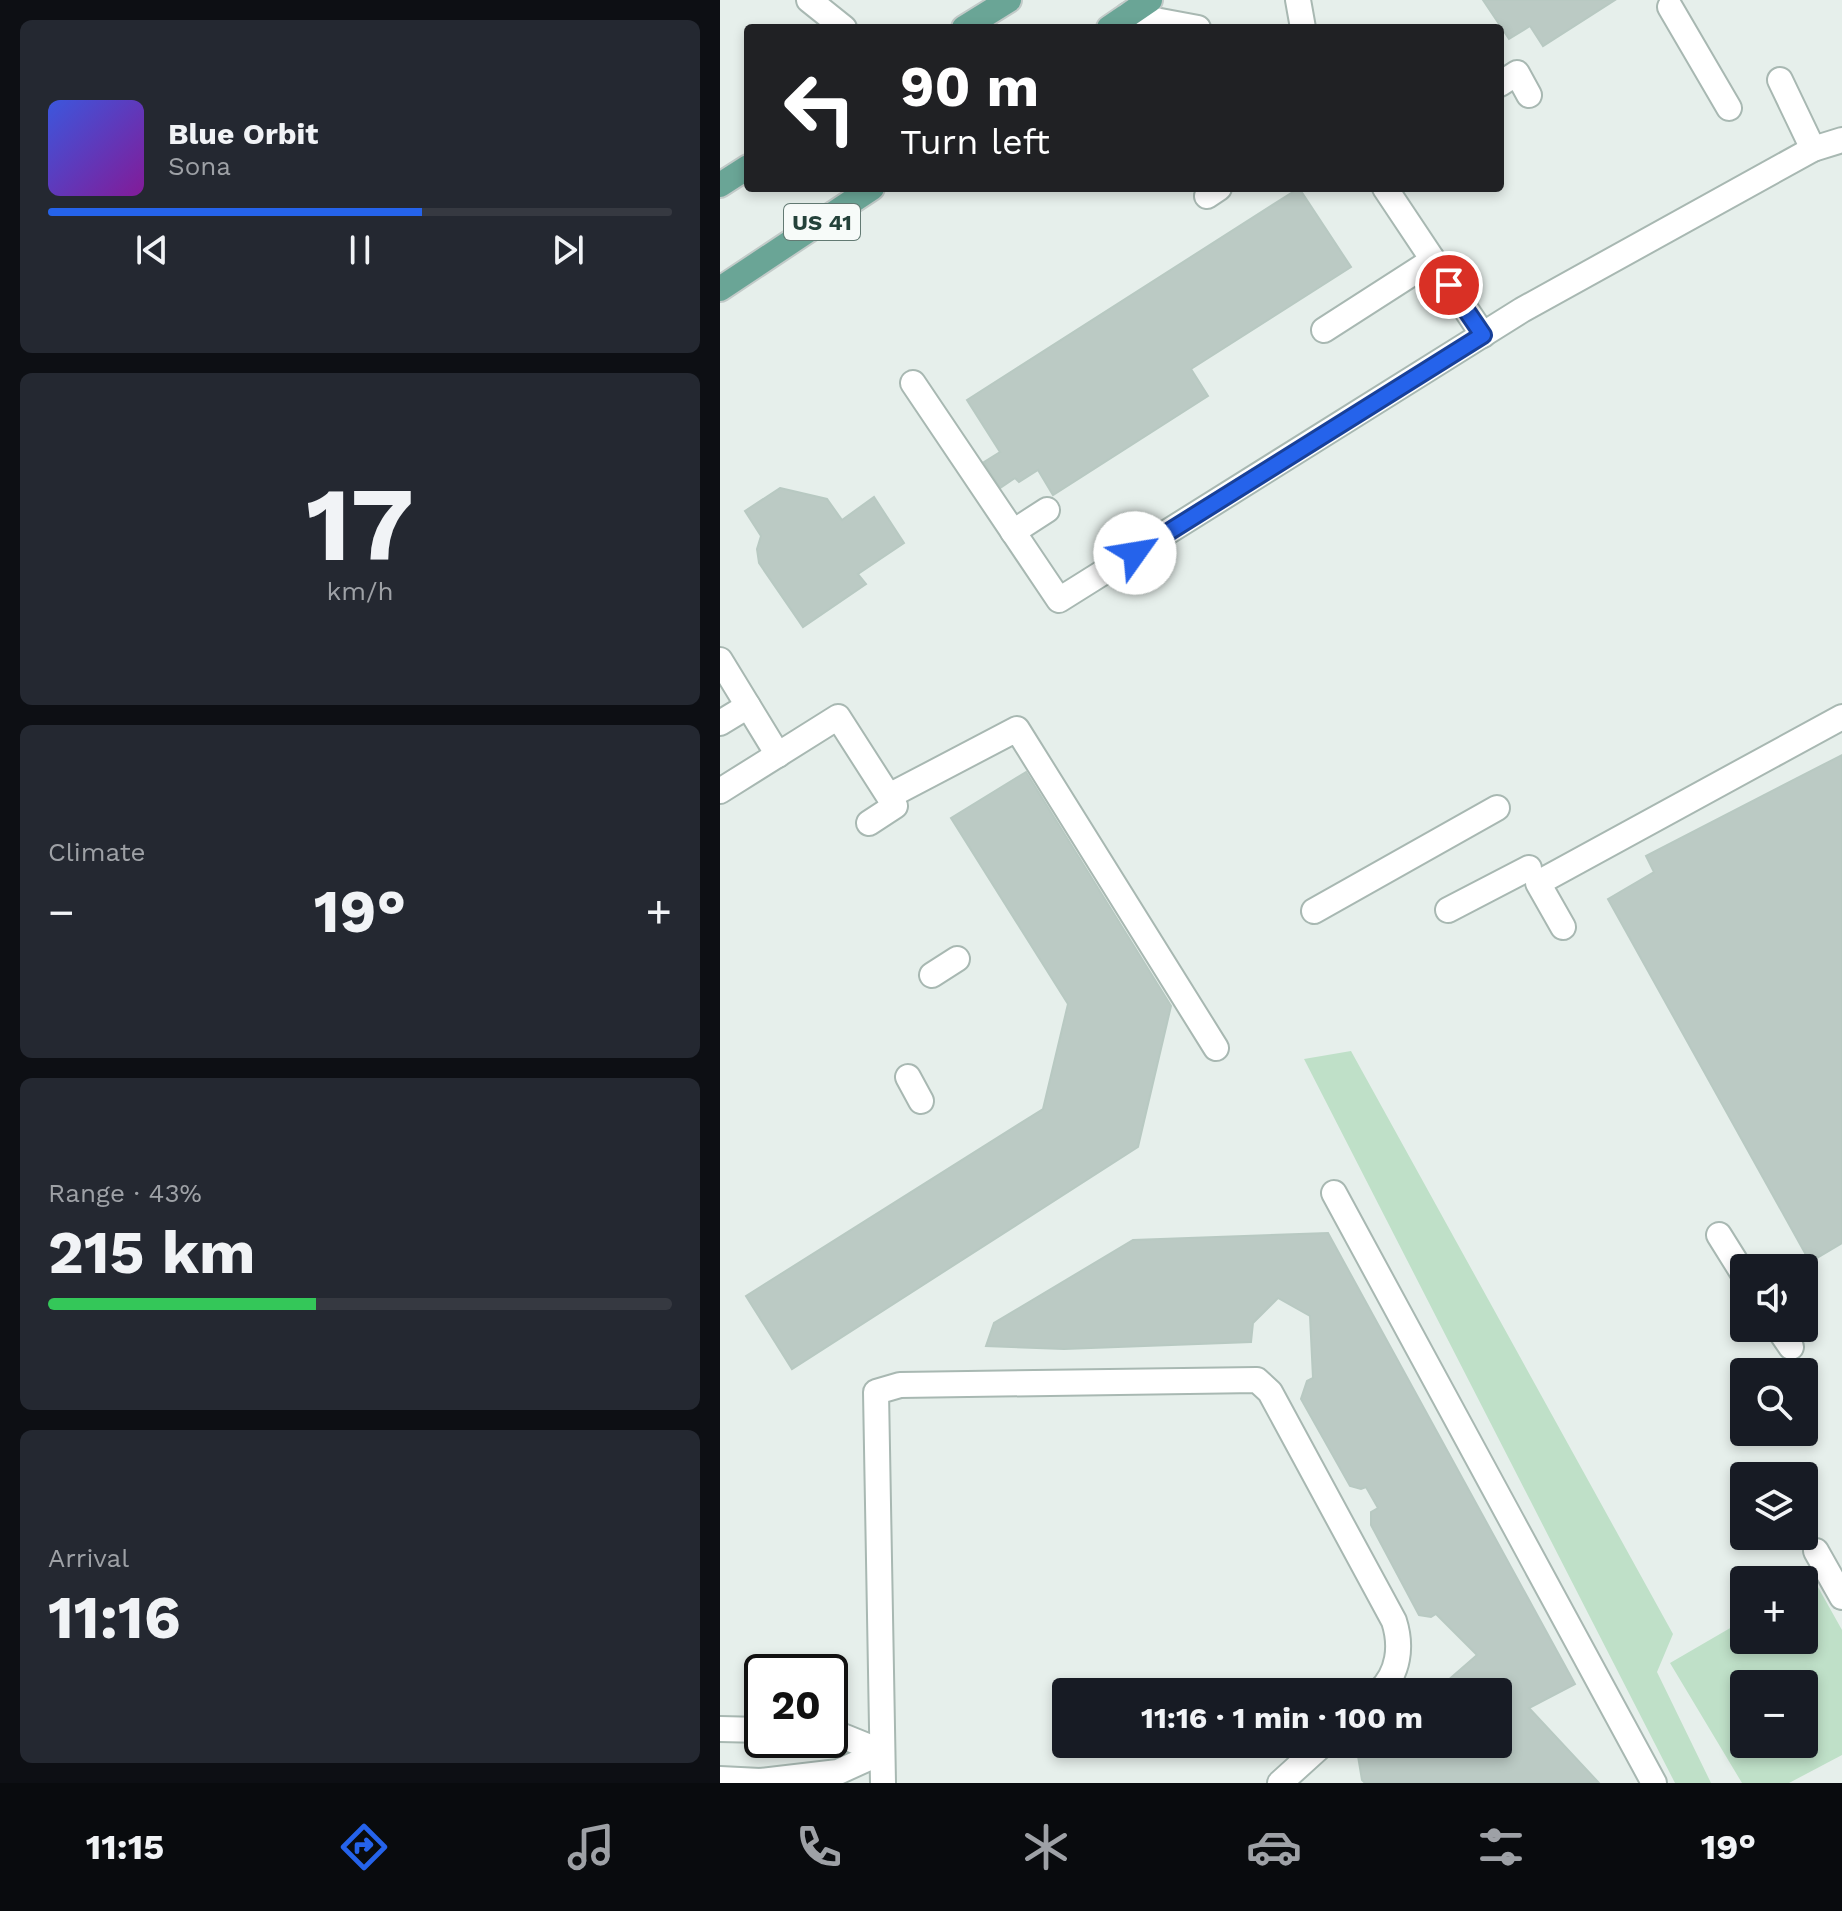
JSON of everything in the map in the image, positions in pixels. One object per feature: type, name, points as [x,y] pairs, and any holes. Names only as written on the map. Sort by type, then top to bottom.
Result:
[{"type":"main road","points":[[970,24],[1009,0]]},
{"type":"main road","points":[[1119,22],[1150,0]]},
{"type":"main road","points":[[720,185],[744,170]]},
{"type":"main road","name":"US 41","points":[[720,289],[866,192]]},
{"type":"lane","points":[[807,0],[810,24]]},
{"type":"lane","points":[[807,0],[839,24]]},
{"type":"lane","points":[[1298,0],[1302,24]]},
{"type":"lane","points":[[1670,7],[1729,108]]},
{"type":"lane","points":[[1119,22],[1145,24]]},
{"type":"lane","points":[[1504,81],[1517,73],[1529,95]]},
{"type":"lane","points":[[1780,80],[1813,149]]},
{"type":"lane","points":[[913,383],[1059,600],[1483,335],[1813,149],[1842,140]]},
{"type":"lane","points":[[1388,192],[1483,335]]},
{"type":"lane","points":[[1324,330],[1433,260]]},
{"type":"lane","points":[[1013,532],[1047,510]]},
{"type":"lane","points":[[720,660],[778,755]]},
{"type":"lane","points":[[720,723],[748,706]]},
{"type":"lane","points":[[720,791],[838,717],[895,806],[869,823]]},
{"type":"lane","points":[[1563,927],[1538,883],[1842,717]]},
{"type":"lane","points":[[889,796],[1017,729],[1216,1048]]},
{"type":"lane","points":[[1314,911],[1497,808]]},
{"type":"lane","points":[[1448,910],[1529,868]]},
{"type":"lane","points":[[932,975],[957,959]]},
{"type":"lane","points":[[908,1077],[921,1101]]},
{"type":"lane","points":[[1334,1193],[1654,1783]]},
{"type":"lane","points":[[1719,1235],[1731,1254]]},
{"type":"lane","points":[[883,1783],[876,1392],[900,1385],[1257,1380],[1270,1392],[1394,1621],[1399,1643],[1390,1678]]},
{"type":"lane","points":[[1816,1551],[1842,1597]]},
{"type":"lane","points":[[720,1729],[744,1730]]},
{"type":"lane","points":[[848,1738],[882,1752]]},
{"type":"lane","points":[[720,1779],[760,1782],[838,1772],[882,1752]]},
{"type":"lane","points":[[1280,1783],[1308,1758]]},
{"type":"green space","points":[[1351,1051],[1673,1634],[1657,1672],[1711,1783],[1675,1783],[1304,1059]]},
{"type":"green space","points":[[1818,1587],[1842,1630],[1842,1755],[1789,1783],[1742,1783],[1670,1663],[1730,1628],[1730,1654],[1818,1654]]},
{"type":"building","points":[[1483,0],[1615,0],[1543,46],[1530,26],[1509,39],[1504,24],[1499,24]]},
{"type":"building","points":[[1293,192],[1302,192],[1351,267],[1191,369],[1208,396],[1053,495],[1038,470],[1019,482],[1015,478],[1000,488],[984,462],[1000,452],[967,400]]},
{"type":"building","points":[[780,488],[827,499],[842,520],[874,497],[904,543],[858,574],[866,584],[803,627],[759,563],[757,549],[761,536],[745,511]]},
{"type":"building","points":[[1842,755],[1842,1243],[1818,1257],[1818,1254],[1806,1254],[1608,899],[1654,872],[1646,856]]},
{"type":"building","points":[[1026,772],[1171,1006],[1138,1147],[792,1369],[746,1296],[1043,1109],[1068,1004],[951,818]]},
{"type":"building","points":[[1328,1233],[1575,1684],[1529,1708],[1599,1783],[1365,1783],[1362,1780],[1358,1758],[1512,1758],[1512,1678],[1451,1678],[1477,1655],[1436,1614],[1431,1617],[1419,1615],[1371,1525],[1371,1512],[1378,1508],[1366,1487],[1350,1486],[1301,1399],[1307,1381],[1313,1378],[1310,1316],[1278,1298],[1253,1323],[1251,1342],[1064,1349],[986,1346],[994,1323],[1133,1240]]},
{"type":"route","points":[[1135,553],[1483,335],[1449,285]]}]
